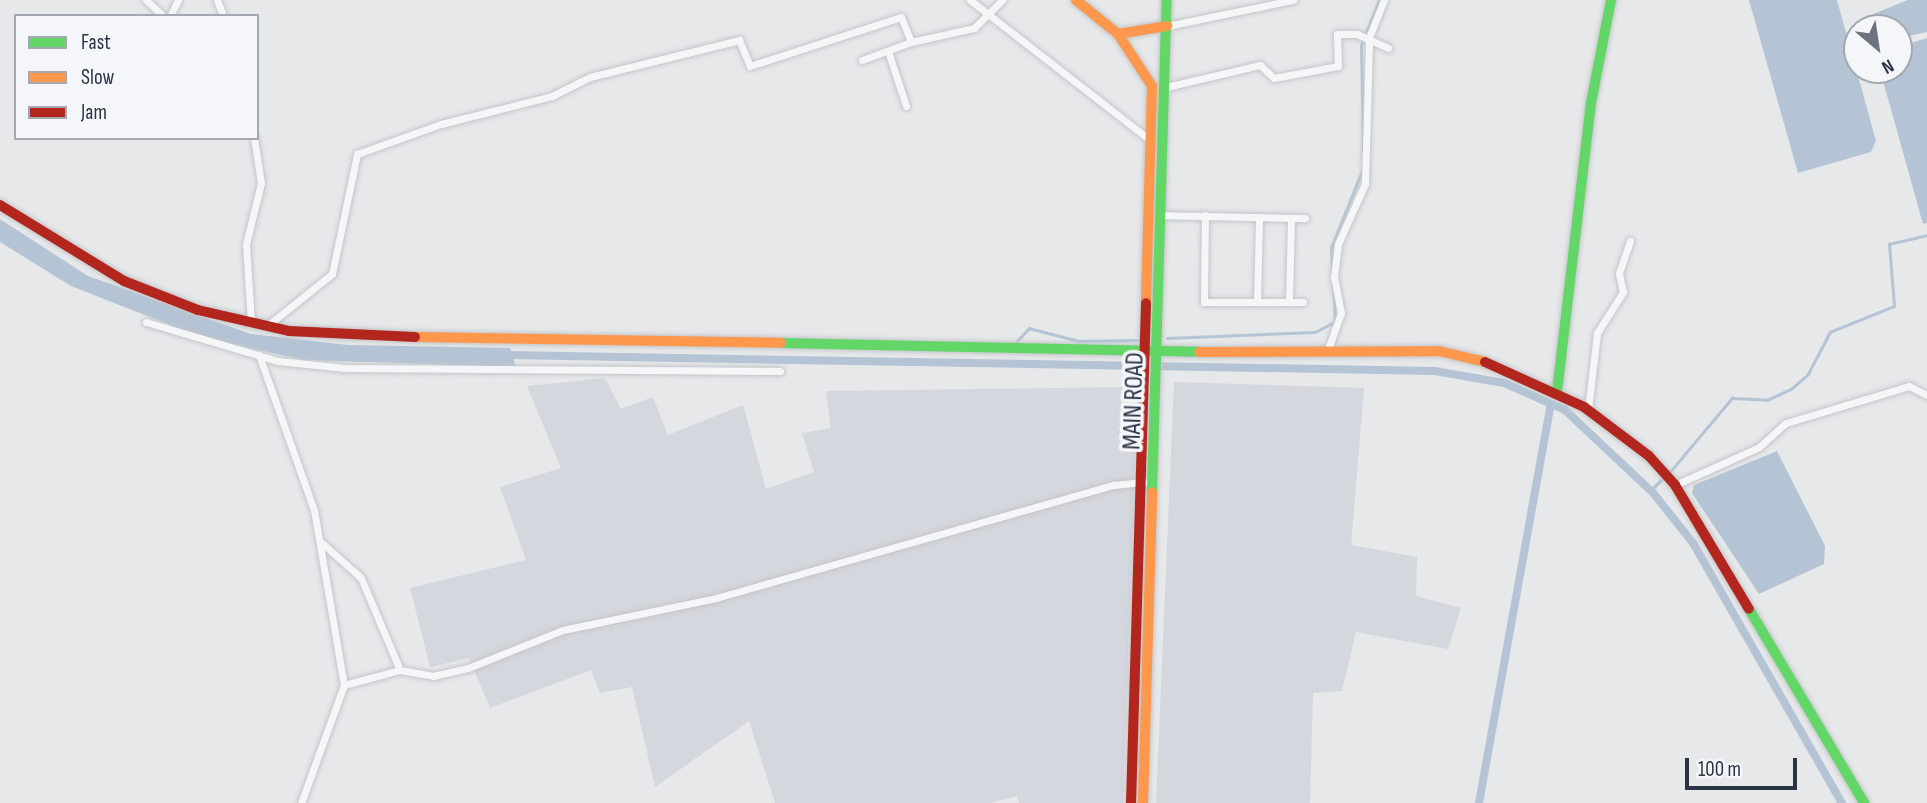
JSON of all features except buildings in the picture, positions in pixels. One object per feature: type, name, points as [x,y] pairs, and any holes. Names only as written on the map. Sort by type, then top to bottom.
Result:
[{"type":"main road","name":"MAIN ROAD","points":[[1076,0],[1118,34],[1148,74],[1154,121],[1150,215],[1153,371],[1143,803]]},
{"type":"main road","name":"MAIN ROAD","points":[[1153,352],[1164,215],[1167,0]]},
{"type":"main road","points":[[1557,392],[1591,103],[1611,0]]},
{"type":"main road","points":[[1118,34],[1167,26]]},
{"type":"main road","points":[[0,205],[124,281],[267,326],[374,339],[969,344],[1017,353],[1439,351],[1490,363],[1557,392],[1588,410],[1649,456],[1675,485],[1864,803]]},
{"type":"main road","name":"MAIN ROAD","points":[[1131,803],[1144,482],[1153,371]]},
{"type":"street","points":[[146,0],[161,14]]},
{"type":"street","points":[[970,0],[1152,142]]},
{"type":"street","points":[[862,60],[911,42],[974,28],[1002,0]]},
{"type":"street","points":[[1167,26],[1293,0]]},
{"type":"street","points":[[1327,352],[1341,313],[1334,277],[1338,244],[1365,184],[1368,41],[1384,0]]},
{"type":"street","points":[[267,326],[332,274],[357,154],[441,124],[551,96],[590,77],[739,40],[750,66],[901,17],[911,42]]},
{"type":"street","points":[[1166,87],[1260,65],[1274,78],[1338,66],[1337,34],[1357,34],[1388,48]]},
{"type":"street","points":[[888,51],[906,106]]},
{"type":"street","points":[[251,322],[246,244],[261,183],[254,140]]},
{"type":"street","points":[[1150,215],[1305,218]]},
{"type":"street","points":[[1205,215],[1204,302],[1303,302]]},
{"type":"street","points":[[1257,302],[1259,217]]},
{"type":"street","points":[[1289,301],[1291,218]]},
{"type":"street","points":[[1588,410],[1597,333],[1623,292],[1619,273],[1630,241]]},
{"type":"street","points":[[146,322],[259,355],[345,368],[780,371]]},
{"type":"street","points":[[259,355],[322,543],[344,685],[301,803]]},
{"type":"street","points":[[1675,485],[1759,447],[1786,423],[1909,386],[1927,395]]},
{"type":"street","points":[[344,685],[400,670],[433,676],[468,668],[563,629],[716,598],[1114,485],[1144,482]]},
{"type":"street","points":[[322,543],[360,578],[400,670]]},
{"type":"shaded area","points":[[605,378],[621,409],[653,397],[668,435],[743,405],[766,489],[814,472],[802,433],[831,428],[826,391],[1137,387],[1123,803],[1019,803],[1017,796],[990,803],[775,803],[749,721],[655,787],[632,687],[600,693],[591,670],[490,708],[469,658],[430,667],[410,588],[526,560],[500,487],[561,468],[527,386]]},
{"type":"shaded area","points":[[1174,382],[1364,388],[1351,545],[1417,557],[1416,596],[1461,608],[1448,649],[1356,632],[1342,691],[1313,693],[1310,803],[1156,803]]},
{"type":"water","points":[[1749,0],[1837,0],[1843,22],[1843,84],[1860,84],[1876,141],[1871,152],[1798,173]]},
{"type":"water","points":[[1908,0],[1927,0],[1927,32],[1913,35],[1913,14],[1873,14]]},
{"type":"water","points":[[1927,38],[1927,223],[1923,224],[1884,84],[1913,84],[1913,42]]},
{"type":"water","points":[[0,219],[88,276],[251,334],[348,345],[510,348],[516,367],[304,360],[203,338],[71,286],[0,242]]},
{"type":"water","points":[[1777,451],[1825,546],[1824,564],[1759,594],[1692,493],[1694,485]]},
{"type":"waterway","points":[[1363,150],[1361,45],[1379,0]]},
{"type":"waterway","points":[[1167,338],[1315,332],[1335,322],[1331,248],[1362,171]]},
{"type":"waterway","points":[[1669,473],[1732,398],[1767,400],[1791,389],[1808,374],[1830,332],[1894,306],[1889,244],[1927,235]]},
{"type":"waterway","points":[[1016,342],[1029,328],[1079,341],[1139,340]]},
{"type":"waterway","points":[[503,355],[1435,371],[1504,383],[1565,410],[1654,494],[1693,543],[1842,803]]},
{"type":"waterway","points":[[1479,803],[1551,404]]},
{"type":"waterway","points":[[1651,490],[1664,477]]},
{"type":"traffic: fast","points":[[1152,492],[1167,0]]},
{"type":"traffic: fast","points":[[1557,392],[1591,103],[1611,0]]},
{"type":"traffic: fast","points":[[781,343],[1199,352]]},
{"type":"traffic: fast","points":[[1749,609],[1864,803]]},
{"type":"traffic: slow","points":[[1076,0],[1118,34],[1152,86],[1146,303]]},
{"type":"traffic: slow","points":[[1118,34],[1167,26]]},
{"type":"traffic: slow","points":[[415,337],[781,343]]},
{"type":"traffic: slow","points":[[1199,352],[1439,351],[1485,362]]},
{"type":"traffic: slow","points":[[1143,803],[1152,492]]},
{"type":"traffic: jam","points":[[0,205],[124,281],[198,310],[289,331],[415,337]]},
{"type":"traffic: jam","points":[[1131,803],[1146,303]]},
{"type":"traffic: jam","points":[[1485,362],[1584,407],[1649,456],[1675,485],[1749,609]]}]
